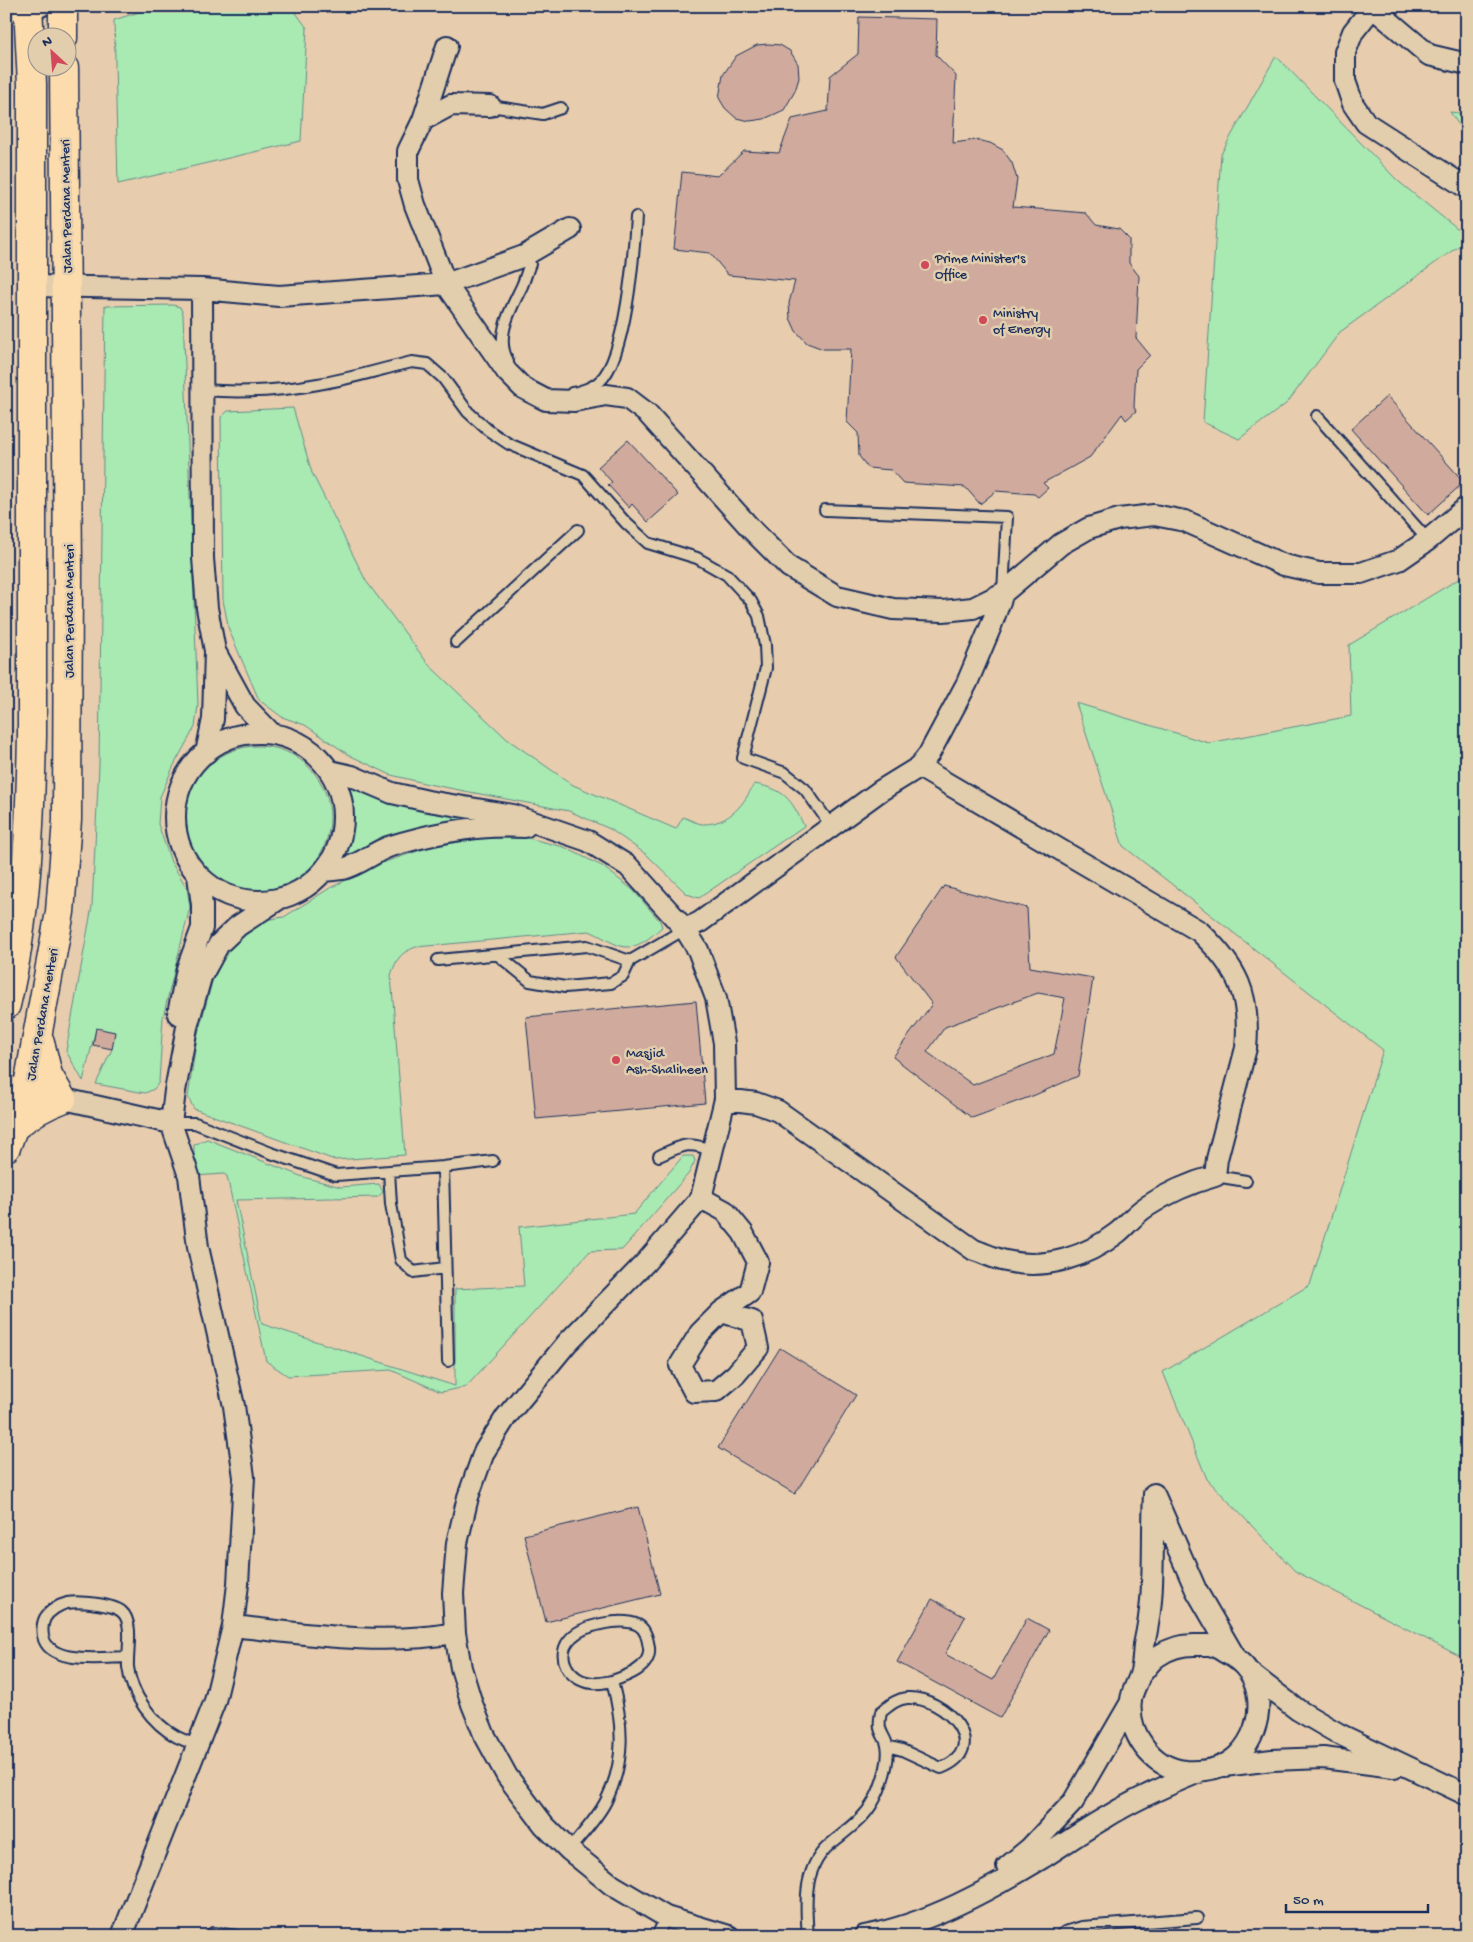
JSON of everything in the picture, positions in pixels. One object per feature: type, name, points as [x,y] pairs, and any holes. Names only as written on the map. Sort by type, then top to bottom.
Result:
[{"type":"main road","points":[[63,6],[63,28]]},
{"type":"main road","points":[[6,1005],[14,972],[29,838],[33,642],[32,84],[26,8]]},
{"type":"main road","name":"Jalan Perdana Menteri","points":[[10,1137],[17,1088],[38,1031],[60,912],[67,820],[64,78]]},
{"type":"main road","points":[[32,538],[48,501],[48,309],[66,286]]},
{"type":"main road","points":[[10,1137],[27,1116],[42,1106],[62,1099],[48,1075],[38,1031]]},
{"type":"street","points":[[1467,64],[1429,55],[1372,7],[1353,32],[1345,52],[1344,81],[1353,104],[1366,123],[1467,188]]},
{"type":"street","points":[[447,46],[423,120],[408,150],[408,180],[415,206],[446,284],[507,372],[523,388],[546,400],[574,401],[606,394],[627,398],[648,414],[753,531],[790,567],[837,596],[893,608],[943,611],[973,608],[1003,593],[1061,544],[1089,528],[1119,519],[1154,515],[1185,521],[1284,565],[1319,573],[1361,572],[1399,560],[1428,540],[1467,507]]},
{"type":"street","points":[[423,120],[451,105],[490,106]]},
{"type":"street","points":[[31,286],[202,289],[279,296],[446,284],[524,256],[570,229]]},
{"type":"street","points":[[202,289],[203,558],[206,608],[215,651],[213,719],[206,753]]},
{"type":"street","points":[[685,929],[700,922],[880,792],[919,767],[929,754],[968,682],[1003,593]]},
{"type":"street","points":[[215,651],[245,706],[272,734]]},
{"type":"street","points":[[174,1091],[187,1027],[202,976],[218,944],[238,926],[280,899],[304,889],[324,871],[338,848],[344,822],[341,796],[330,772],[314,754],[294,741],[272,734],[248,734],[226,740],[206,753],[187,774],[177,799],[175,827],[182,853],[198,876],[222,893],[250,901],[280,899]]},
{"type":"street","points":[[725,1099],[756,1103],[778,1110],[974,1250],[1005,1261],[1032,1264],[1054,1262],[1080,1255],[1100,1245],[1118,1232],[1144,1208],[1161,1198],[1193,1183],[1215,1176],[1217,1160],[1246,1048],[1248,1029],[1242,990],[1232,968],[1218,949],[1199,931],[919,767]]},
{"type":"street","points":[[330,772],[352,776],[392,793],[514,815],[588,841],[628,866],[685,929],[698,950],[716,998],[724,1043],[725,1099],[701,1198],[646,1262],[567,1343],[506,1417],[484,1452],[468,1497],[457,1543],[453,1593],[455,1633],[461,1668],[472,1704],[484,1734],[507,1776],[544,1826],[569,1850],[612,1885],[666,1917],[729,1936]]},
{"type":"street","points":[[324,871],[344,869],[387,848],[463,830],[507,826],[557,829]]},
{"type":"street","points":[[122,1936],[215,1701],[233,1626],[238,1584],[244,1477],[234,1406],[198,1247],[188,1176],[171,1123],[174,1091],[175,1029],[187,969],[202,928],[202,905],[198,876]]},
{"type":"street","points":[[17,1088],[171,1123]]},
{"type":"street","points":[[701,1198],[724,1211],[743,1233],[758,1262],[750,1292],[721,1312]]},
{"type":"street","points":[[1200,1772],[1178,1770],[1158,1760],[1142,1745],[1133,1724],[1131,1702],[1134,1688],[1140,1675],[1151,1600],[1154,1494],[1196,1590],[1235,1657],[1249,1672],[1298,1710],[1339,1734],[1467,1795]]},
{"type":"street","points":[[233,1626],[341,1638],[410,1639],[455,1633]]},
{"type":"street","points":[[1140,1675],[1158,1655],[1183,1645],[1210,1645],[1235,1657]]},
{"type":"street","points":[[1221,1767],[1236,1757],[1249,1743],[1257,1726],[1260,1707],[1257,1689],[1249,1672]]},
{"type":"street","points":[[971,1897],[1030,1848],[1073,1802],[1131,1702]]},
{"type":"street","points":[[864,1936],[901,1927],[936,1915],[1043,1857],[1104,1818],[1158,1789],[1200,1772],[1272,1760],[1323,1758],[1418,1771]]},
{"type":"lane","points":[[490,106],[543,114],[561,108]]},
{"type":"lane","points":[[524,256],[530,264],[523,285],[504,326],[504,354],[516,376],[541,391],[557,395],[578,392],[600,382],[613,364],[619,343],[634,260],[636,217]]},
{"type":"lane","points":[[203,390],[288,389],[320,384],[412,362],[427,364],[443,378],[468,412],[488,430],[508,444],[582,475],[626,524],[648,543],[697,558],[727,574],[751,601],[759,616],[765,645],[766,668],[743,758],[785,773],[805,789],[832,827]]},
{"type":"lane","points":[[1317,416],[1428,540]]},
{"type":"lane","points":[[825,510],[1007,517],[1003,593]]},
{"type":"lane","points":[[456,642],[578,530]]},
{"type":"lane","points":[[498,955],[530,980],[565,987],[611,983],[623,976],[630,961],[685,929]]},
{"type":"lane","points":[[438,960],[587,946],[630,961]]},
{"type":"lane","points":[[171,1123],[196,1123],[271,1153],[336,1175],[443,1168],[493,1161]]},
{"type":"lane","points":[[659,1156],[684,1144],[699,1145],[712,1151]]},
{"type":"lane","points":[[443,1168],[448,1361]]},
{"type":"lane","points":[[389,1171],[391,1204],[401,1260],[413,1272],[446,1268]]},
{"type":"lane","points":[[1215,1176],[1246,1181]]},
{"type":"lane","points":[[128,1657],[76,1658],[57,1654],[44,1643],[41,1629],[45,1617],[54,1608],[67,1603],[109,1606],[123,1612],[129,1624],[128,1669],[132,1685],[141,1702],[156,1721],[176,1736],[198,1746]]},
{"type":"lane","points":[[626,1621],[639,1625],[647,1637],[650,1654],[642,1666],[629,1675],[612,1681],[593,1684],[579,1680],[568,1672],[563,1660],[564,1649],[572,1637],[584,1629],[612,1622],[626,1621]]},
{"type":"lane","points":[[569,1850],[605,1802],[617,1774],[621,1742],[620,1710],[612,1681]]},
{"type":"lane","points":[[808,1936],[806,1904],[809,1877],[820,1856],[832,1842],[867,1813],[884,1774],[888,1746],[880,1728],[881,1712],[892,1703],[907,1698],[923,1700],[951,1714],[960,1729],[965,1743],[960,1756],[941,1768],[902,1750],[888,1746]]},
{"type":"lane","points":[[657,1936],[666,1917]]},
{"type":"lane","points":[[1060,1936],[1064,1932],[1082,1927],[1198,1918]]},
{"type":"lane","points":[[208,1936],[213,1933],[238,1936]]},
{"type":"green space","points":[[158,6],[291,6],[307,28],[301,141],[118,184],[114,20]]},
{"type":"green space","points":[[1276,56],[1398,181],[1467,237],[1467,240],[1340,332],[1287,403],[1239,439],[1203,422],[1221,154]]},
{"type":"green space","points":[[1450,112],[1467,114],[1467,137]]},
{"type":"green space","points":[[173,305],[180,307],[183,314],[198,705],[195,727],[174,765],[160,797],[158,824],[171,862],[187,888],[190,907],[163,1017],[159,1082],[154,1089],[145,1093],[96,1084],[112,1049],[114,1032],[96,1029],[83,1081],[66,1051],[92,906],[99,765],[105,306]]},
{"type":"green space","points":[[293,408],[312,473],[366,581],[429,665],[507,739],[573,785],[676,829],[683,817],[703,824],[714,823],[729,816],[746,799],[754,784],[773,789],[786,797],[791,802],[804,826],[699,898],[687,894],[647,855],[610,829],[569,811],[391,775],[349,755],[305,725],[282,717],[259,700],[229,630],[223,600],[221,417],[228,411]]},
{"type":"green space","points":[[1467,574],[1467,1660],[1295,1571],[1207,1479],[1163,1372],[1310,1285],[1383,1050],[1123,846],[1076,703],[1209,743],[1351,716],[1349,645]]},
{"type":"green space","points":[[258,746],[286,751],[309,767],[325,790],[330,818],[325,846],[309,869],[286,885],[258,890],[230,885],[207,869],[191,846],[186,818],[191,790],[207,767],[230,751]]},
{"type":"green space","points":[[6,761],[11,810],[6,838]]},
{"type":"green space","points":[[349,783],[475,818],[402,835],[346,857],[354,820]]},
{"type":"green space","points":[[483,838],[528,838],[564,847],[602,866],[633,890],[660,921],[662,927],[638,945],[627,947],[617,945],[589,931],[416,947],[403,954],[397,960],[391,975],[405,1155],[335,1160],[194,1109],[188,1097],[197,1037],[214,975],[228,948],[249,928],[264,920],[284,917],[330,888],[379,864],[430,847]]},
{"type":"green space","points":[[207,1139],[303,1177],[341,1187],[379,1184],[383,1192],[378,1197],[236,1200],[262,1324],[455,1386],[455,1289],[524,1286],[519,1227],[634,1214],[683,1156],[693,1156],[695,1161],[689,1173],[622,1250],[590,1251],[466,1387],[441,1392],[391,1370],[288,1376],[266,1361],[227,1176],[224,1174],[194,1176],[194,1145]]},
{"type":"building","name":"Prime Minister's Office","points":[[859,17],[937,19],[936,55],[956,76],[953,143],[976,140],[990,143],[1003,150],[1012,163],[1017,179],[1013,207],[1086,213],[1096,225],[1119,229],[1129,239],[1129,263],[1139,276],[1136,338],[1150,355],[1136,369],[1134,407],[1136,411],[1126,420],[1122,414],[1090,457],[1043,483],[1048,488],[1038,497],[1034,494],[996,491],[980,504],[965,487],[903,483],[891,470],[868,468],[859,456],[858,433],[847,422],[851,349],[823,349],[807,343],[796,331],[790,318],[789,303],[795,281],[728,275],[710,253],[674,249],[682,172],[718,176],[744,151],[779,153],[792,119],[828,111],[830,76],[858,54]]},
{"type":"building","points":[[757,45],[780,45],[790,51],[798,64],[799,78],[795,91],[784,110],[764,119],[750,121],[736,118],[725,108],[719,98],[723,75],[736,56]]},
{"type":"building","points":[[1387,396],[1464,482],[1428,515],[1351,429]]},
{"type":"building","points":[[628,440],[678,495],[648,522],[632,504],[629,508],[608,485],[612,482],[598,467]]},
{"type":"building","points":[[944,886],[1027,908],[1030,967],[1093,978],[1078,1076],[1035,1095],[972,1118],[893,1057],[932,1004],[896,957]],"holes":[[[1038,993],[1065,998],[1054,1054],[973,1085],[927,1052],[945,1027]]]},
{"type":"building","name":"Masjid Ash-Shaliheen","points":[[696,1001],[705,1103],[536,1119],[526,1017]]},
{"type":"building","points":[[96,1028],[115,1032],[112,1049],[93,1045]]},
{"type":"building","points":[[780,1348],[856,1395],[795,1494],[718,1448]]},
{"type":"building","points":[[638,1507],[660,1594],[546,1622],[524,1535]]},
{"type":"building","points":[[932,1599],[965,1617],[945,1654],[993,1680],[1027,1618],[1049,1630],[1000,1718],[897,1662]]},
{"type":"place","name":"Prime Minister's Office","points":[[925,265]]},
{"type":"place","name":"Ministry of Energy","points":[[983,320]]},
{"type":"place","name":"Masjid Ash-Shaliheen","points":[[616,1060]]}]
